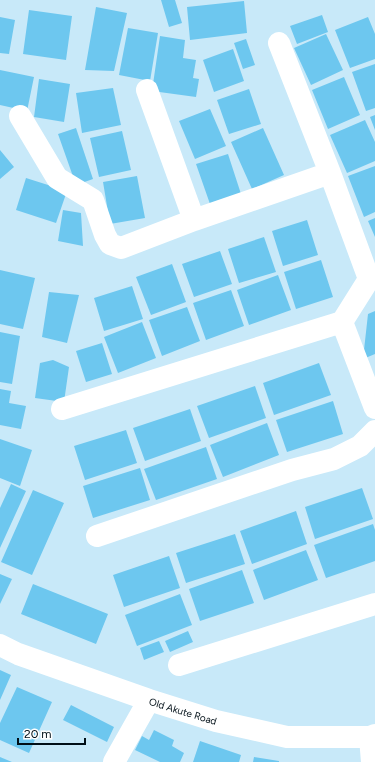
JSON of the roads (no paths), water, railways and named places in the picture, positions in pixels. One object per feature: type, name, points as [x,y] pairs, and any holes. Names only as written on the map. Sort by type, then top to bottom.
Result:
[{"type":"street","points":[[62,409],[342,322],[372,278],[279,43]]},
{"type":"street","points":[[147,90],[194,220]]},
{"type":"street","points":[[20,116],[57,178],[93,200],[105,235],[110,244],[121,248],[194,220],[330,173]]},
{"type":"street","points":[[342,322],[375,408]]},
{"type":"street","points":[[97,536],[292,470],[334,459],[360,446],[375,431]]},
{"type":"street","points":[[179,665],[375,604]]},
{"type":"street","name":"Old Akute Road","points":[[0,645],[18,654],[148,700],[216,721],[287,737],[373,736]]},
{"type":"street","points":[[114,762],[148,700]]},
{"type":"street","points":[[372,762],[373,736]]}]
